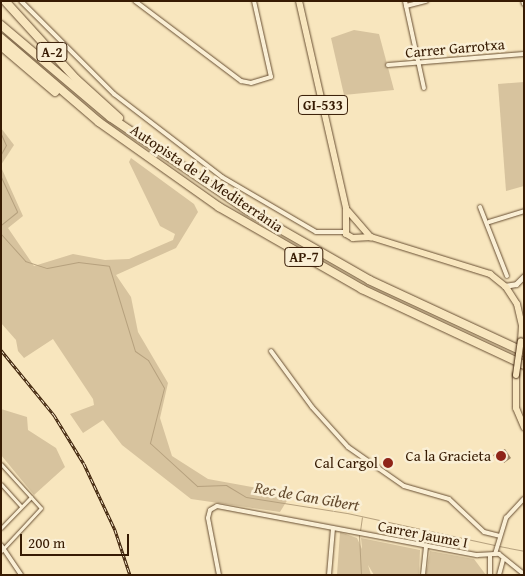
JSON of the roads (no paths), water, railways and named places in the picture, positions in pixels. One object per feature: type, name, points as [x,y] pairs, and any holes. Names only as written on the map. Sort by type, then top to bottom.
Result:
[{"type":"highway","name":"A-2","points":[[5,1],[134,134]]},
{"type":"highway","name":"Autopista de la Mediterrània","points":[[1,25],[48,67],[134,134],[247,210],[308,246],[415,303],[524,352]]},
{"type":"highway","name":"Autopista de la Mediterrània","points":[[1,38],[99,122],[198,193],[286,248],[393,305],[524,365]]},
{"type":"highway","name":"A-2","points":[[1,46],[88,120],[99,122]]},
{"type":"main road","name":"GI-533","points":[[299,1],[346,208],[348,223],[345,232],[351,238],[371,237],[468,265],[506,287],[517,304],[522,326],[516,375],[516,408],[524,427]]},
{"type":"main road","name":"GI-533","points":[[346,208],[362,229],[371,237]]},
{"type":"main road","points":[[348,223],[357,222]]},
{"type":"main road","points":[[358,237],[362,229]]},
{"type":"main road","name":"GI-533","points":[[482,272],[511,302],[521,339]]},
{"type":"street","points":[[21,1],[121,100],[214,171],[316,232],[345,232]]},
{"type":"street","points":[[135,1],[226,71],[251,84],[271,77],[254,1]]},
{"type":"street","points":[[424,88],[405,3],[426,1]]},
{"type":"street","name":"Carrer Garrotxa","points":[[388,65],[524,54]]},
{"type":"street","points":[[480,207],[489,222],[494,248],[507,276]]},
{"type":"street","points":[[489,222],[524,211]]},
{"type":"street","points":[[482,272],[506,282],[520,280]]},
{"type":"street","points":[[506,287],[520,280]]},
{"type":"street","points":[[520,280],[514,292],[522,326]]},
{"type":"street","points":[[271,350],[312,407],[348,447],[404,486],[449,499],[484,532],[499,537]]},
{"type":"street","points":[[1,464],[41,508],[2,548],[21,575]]},
{"type":"street","points":[[1,484],[21,506]]},
{"type":"street","points":[[1,528],[31,496]]},
{"type":"street","points":[[497,554],[499,537],[508,513],[524,499]]},
{"type":"street","name":"Carrer Jaume I","points":[[219,575],[208,518],[210,510],[217,506],[426,546],[490,556]]},
{"type":"street","points":[[329,575],[333,528]]},
{"type":"street","points":[[422,575],[426,546]]},
{"type":"street","points":[[490,575],[487,562],[490,556],[497,554]]},
{"type":"street","points":[[497,554],[524,574]]},
{"type":"street","name":"Carrer Jaume I","points":[[477,555],[487,562]]},
{"type":"street","points":[[499,575],[504,560]]},
{"type":"street","points":[[489,568],[500,569]]},
{"type":"waterway","name":"Rec de Can Gibert","points":[[1,134],[6,145],[1,154]]},
{"type":"waterway","name":"Rec de Can Gibert","points":[[1,177],[17,212],[1,225]]},
{"type":"waterway","name":"Rec de Can Gibert","points":[[1,234],[25,261],[47,268],[78,262],[109,266],[135,351],[148,360],[164,388],[150,443],[197,486],[226,485],[246,497],[347,513],[495,545]]},
{"type":"waterway","points":[[360,531],[362,517]]},
{"type":"waterway","points":[[359,535],[361,575]]},
{"type":"waterway","name":"Rec de Can Gibert","points":[[499,546],[524,551]]},
{"type":"railway","points":[[1,350],[54,415],[84,464],[115,530],[130,575]]},
{"type":"place","name":"Ca la Gracieta","points":[[501,456]]},
{"type":"place","name":"Cal Cargol","points":[[388,463]]}]
